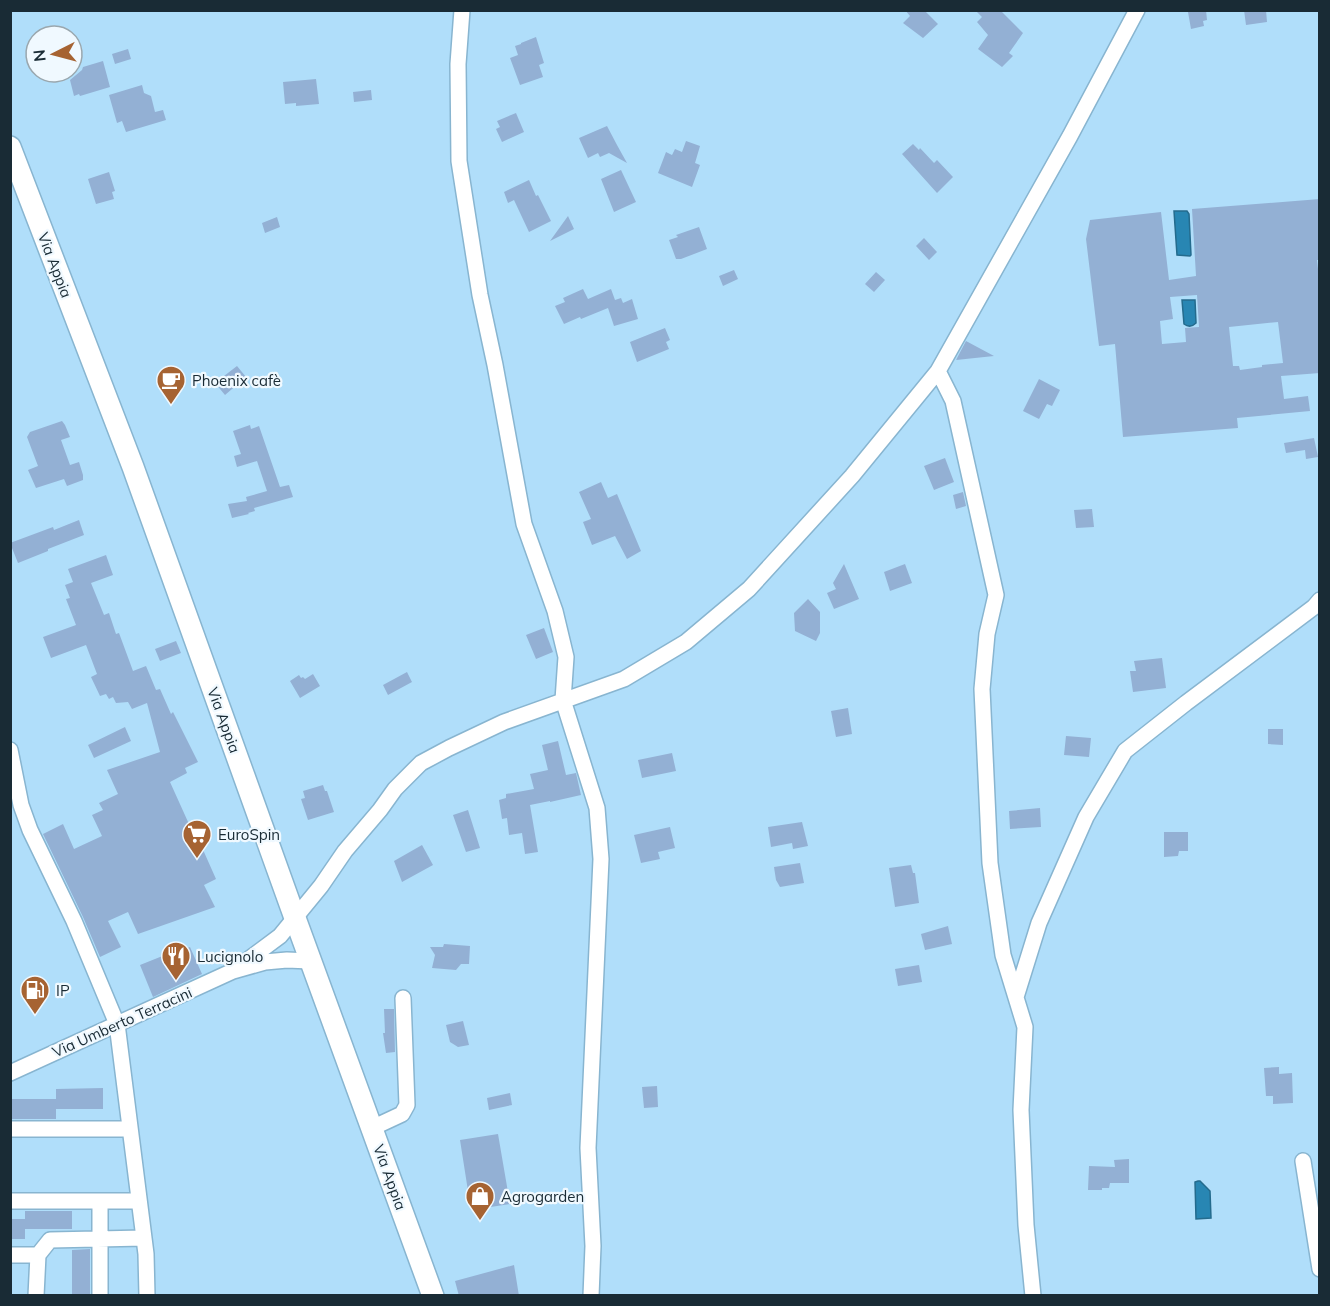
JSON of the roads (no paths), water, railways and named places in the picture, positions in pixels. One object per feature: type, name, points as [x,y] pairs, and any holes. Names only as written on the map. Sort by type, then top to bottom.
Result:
[{"type":"main road","name":"Via Appia","points":[[10,147],[133,467],[433,1296]]},
{"type":"street","points":[[462,10],[458,64],[459,161],[480,295],[524,525],[555,611],[566,657],[563,700],[597,808],[601,859],[588,1148],[593,1246],[591,1296]]},
{"type":"street","points":[[233,971],[280,936],[395,789],[421,763],[504,722],[624,680],[686,642],[749,589],[852,476],[938,371],[1070,136],[1137,10]]},
{"type":"street","points":[[938,371],[953,401],[996,595],[987,634],[982,689],[989,852],[1003,955],[1025,1027],[1021,1110],[1026,1225],[1034,1296]]},
{"type":"street","points":[[1016,997],[1039,923],[1081,827],[1125,751],[1314,607],[1320,600]]},
{"type":"street","points":[[10,750],[21,805],[30,830],[74,921],[117,1024],[146,1254],[147,1296]]},
{"type":"street","points":[[233,971],[265,962],[310,961]]},
{"type":"street","name":"Via Umberto Terracini","points":[[10,1072],[233,971]]},
{"type":"street","points":[[372,1128],[402,1114],[407,1105],[403,998]]},
{"type":"street","points":[[10,1129],[130,1129]]},
{"type":"street","points":[[1303,1161],[1320,1269]]},
{"type":"street","points":[[10,1201],[139,1201]]},
{"type":"street","points":[[100,1201],[100,1296]]},
{"type":"street","points":[[36,1296],[38,1255],[50,1240],[144,1238]]},
{"type":"street","points":[[10,1255],[38,1255]]},
{"type":"water","points":[[1174,211],[1187,211],[1189,214],[1190,256],[1177,255]]},
{"type":"water","points":[[1182,300],[1195,300],[1196,323],[1193,325],[1184,324]]},
{"type":"water","points":[[1200,1181],[1210,1191],[1211,1218],[1196,1219],[1195,1182]]},
{"type":"place","name":"Phoenix cafè","points":[[171,406]]},
{"type":"place","name":"EuroSpin","points":[[197,860]]},
{"type":"place","name":"Lucignolo","points":[[176,982]]},
{"type":"place","name":"IP","points":[[35,1016]]},
{"type":"place","name":"Agrogarden","points":[[480,1222]]}]
